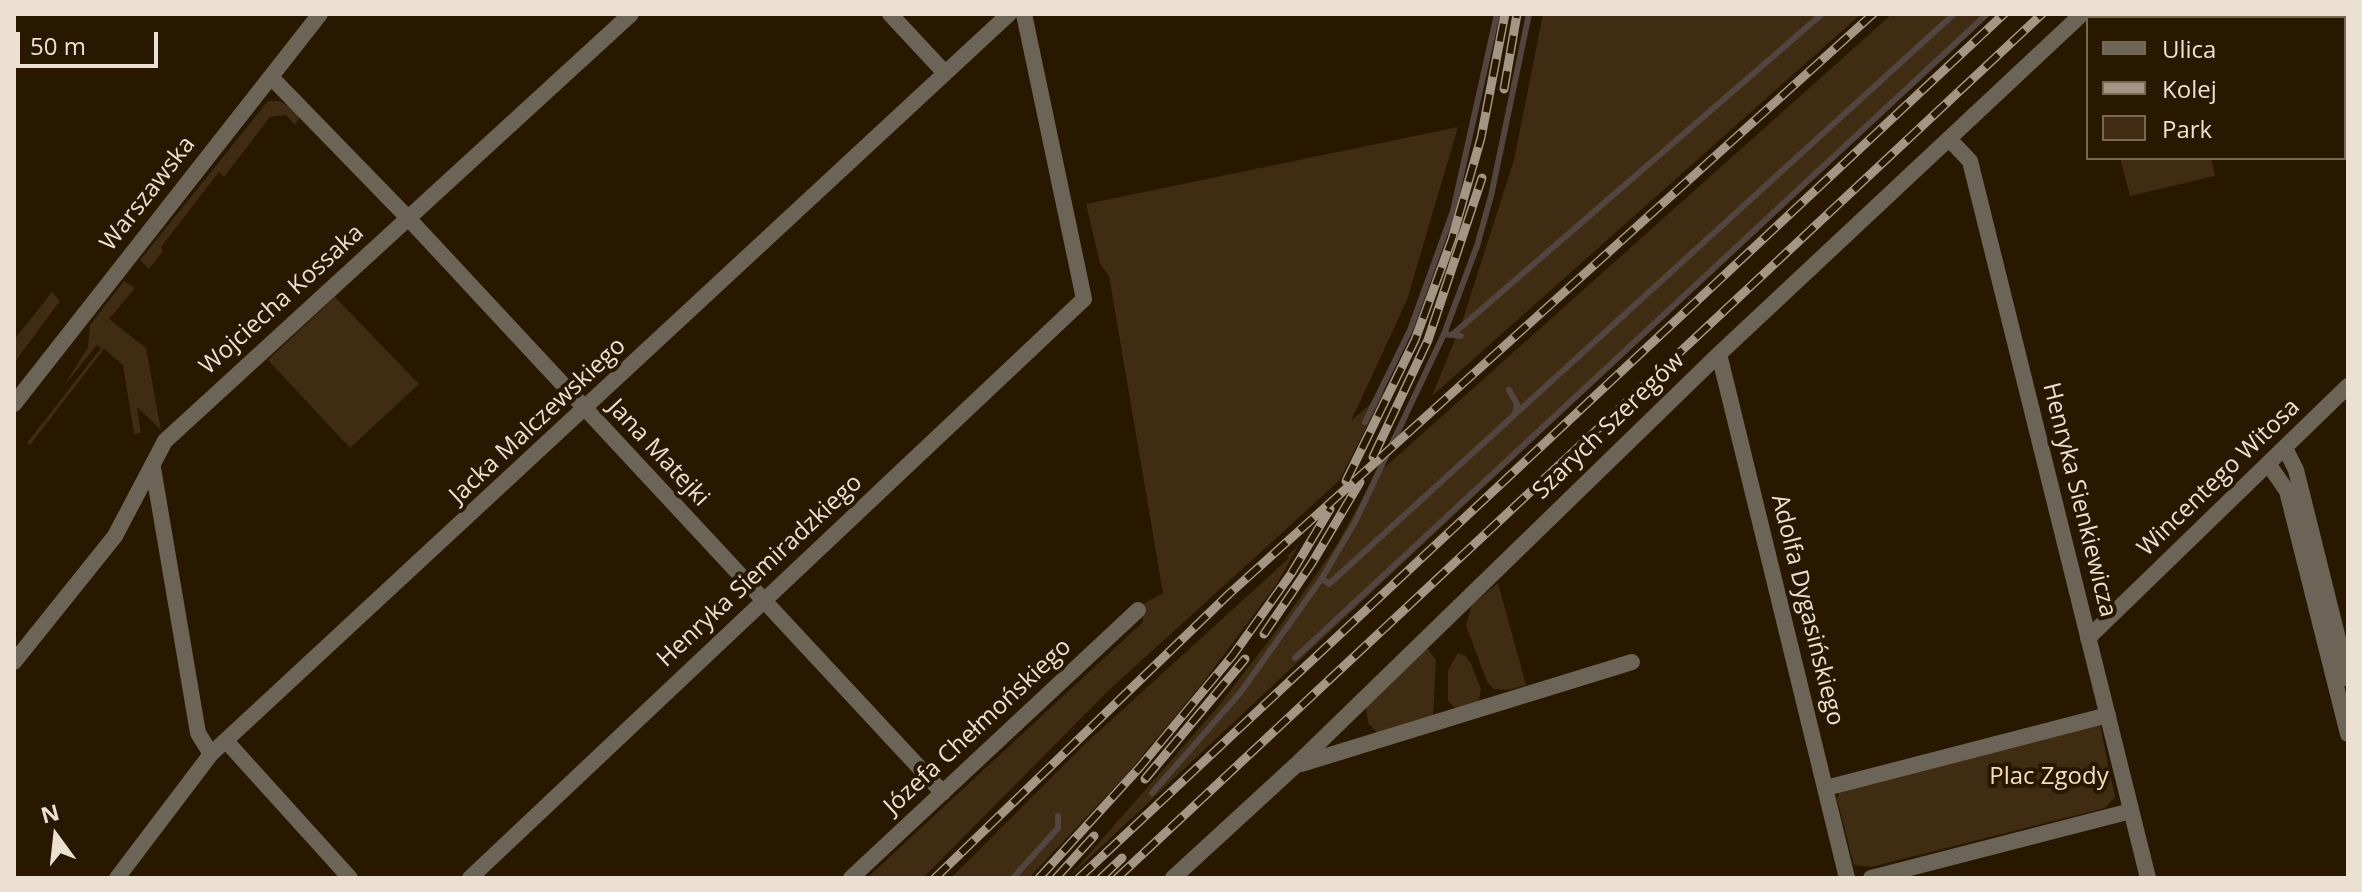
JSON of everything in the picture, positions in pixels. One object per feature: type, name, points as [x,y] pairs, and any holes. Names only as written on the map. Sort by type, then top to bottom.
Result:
[{"type":"street","name":"Warszawska","points":[[14,404],[320,14]]},
{"type":"street","name":"Wojciecha Kossaka","points":[[14,662],[115,536],[165,441],[631,14]]},
{"type":"street","points":[[890,14],[945,73]]},
{"type":"street","name":"Jacka Malczewskiego","points":[[117,878],[211,754],[586,410],[1009,14]]},
{"type":"street","name":"Henryka Siemiradzkiego","points":[[470,878],[1084,299],[1024,14]]},
{"type":"street","name":"Szarych Szeregów","points":[[1173,878],[1296,765],[1719,354],[2082,14]]},
{"type":"street","name":"Jana Matejki","points":[[271,77],[409,219],[943,793]]},
{"type":"street","name":"Henryka Sienkiewicza","points":[[1950,140],[1970,161],[2148,878]]},
{"type":"street","name":"Adolfa Dygasińskiego","points":[[1719,354],[1847,878]]},
{"type":"street","name":"Wincentego Witosa","points":[[2088,638],[2348,386]]},
{"type":"street","points":[[2285,448],[2296,470],[2348,679]]},
{"type":"street","points":[[152,462],[198,733],[211,754]]},
{"type":"street","points":[[2269,465],[2287,491],[2348,734]]},
{"type":"street","name":"Józefa Chełmońskiego","points":[[851,878],[1138,610]]},
{"type":"street","points":[[1296,765],[1632,662]]},
{"type":"street","points":[[1826,788],[2108,715]]},
{"type":"street","points":[[227,742],[350,878]]},
{"type":"street","points":[[1871,878],[2131,811]]},
{"type":"green space","points":[[1543,14],[1861,14],[1432,396],[1462,322],[1514,160]]},
{"type":"green space","points":[[1892,14],[1987,14],[1068,878],[1217,708],[1280,626],[1336,546],[1375,476]]},
{"type":"green space","points":[[268,101],[279,101],[292,108],[300,116],[295,125],[286,115],[270,117],[224,177],[219,172],[161,247],[163,251],[149,269],[140,260]]},
{"type":"green space","points":[[1458,127],[1407,300],[1351,421],[1385,391],[1339,481],[1108,691],[923,878],[867,878],[1143,622],[1143,604],[1163,593],[1109,276],[1100,264],[1086,204]]},
{"type":"green space","points":[[2121,160],[2211,160],[2215,176],[2130,196]]},
{"type":"green space","points":[[124,281],[135,288],[109,319],[146,348],[161,430],[137,407],[141,433],[134,434],[123,365],[104,349],[30,445],[27,443],[101,348],[97,345],[63,387],[88,347],[90,325]]},
{"type":"green space","points":[[52,292],[60,301],[14,363],[14,340]]},
{"type":"green space","points":[[335,297],[419,384],[350,448],[268,360]]},
{"type":"green space","points":[[1299,545],[1276,585],[1201,685],[1127,774],[1029,878],[951,878],[1085,744],[1289,558],[1287,556]]},
{"type":"green space","points":[[1498,583],[1526,685],[1508,690],[1494,689],[1487,682],[1466,625],[1472,605]]},
{"type":"green space","points":[[1428,649],[1436,660],[1433,718],[1379,734],[1368,723],[1366,707],[1421,651]]},
{"type":"green space","points":[[1458,653],[1466,656],[1481,689],[1478,705],[1455,708],[1448,701],[1448,670]]},
{"type":"green space","name":"Plac Zgody","points":[[2100,725],[2115,797],[2105,808],[1871,867],[1854,865],[1837,799],[1839,792]]},
{"type":"waterway","points":[[1365,422],[1410,330],[1453,211],[1497,14]]},
{"type":"waterway","points":[[1461,336],[1444,334],[1477,246],[1491,196],[1529,14]]},
{"type":"waterway","points":[[1453,334],[1822,14]]},
{"type":"waterway","points":[[1322,578],[1329,584],[1954,14]]},
{"type":"waterway","points":[[1295,658],[1987,14]]},
{"type":"waterway","points":[[1152,793],[1240,693],[1322,578],[1355,522],[1444,334]]},
{"type":"waterway","points":[[1509,390],[1517,404],[1515,414]]},
{"type":"waterway","points":[[1013,878],[1058,828],[1058,816]]},
{"type":"railway","points":[[1346,481],[1415,340],[1452,239],[1481,138],[1505,14]]},
{"type":"railway","points":[[1504,89],[1517,14]]},
{"type":"railway","points":[[935,878],[1229,594],[1873,14]]},
{"type":"railway","points":[[1079,878],[2004,14]]},
{"type":"railway","points":[[1117,878],[2042,14]]},
{"type":"railway","points":[[1373,457],[1428,340],[1482,178]]},
{"type":"railway","points":[[1264,634],[1312,563],[1360,482]]},
{"type":"railway","points":[[1039,878],[1140,767],[1233,655],[1291,574],[1330,509]]},
{"type":"railway","points":[[1145,779],[1245,659]]},
{"type":"railway","points":[[1056,878],[1094,836]]},
{"type":"railway","points":[[1101,878],[1122,858]]}]
